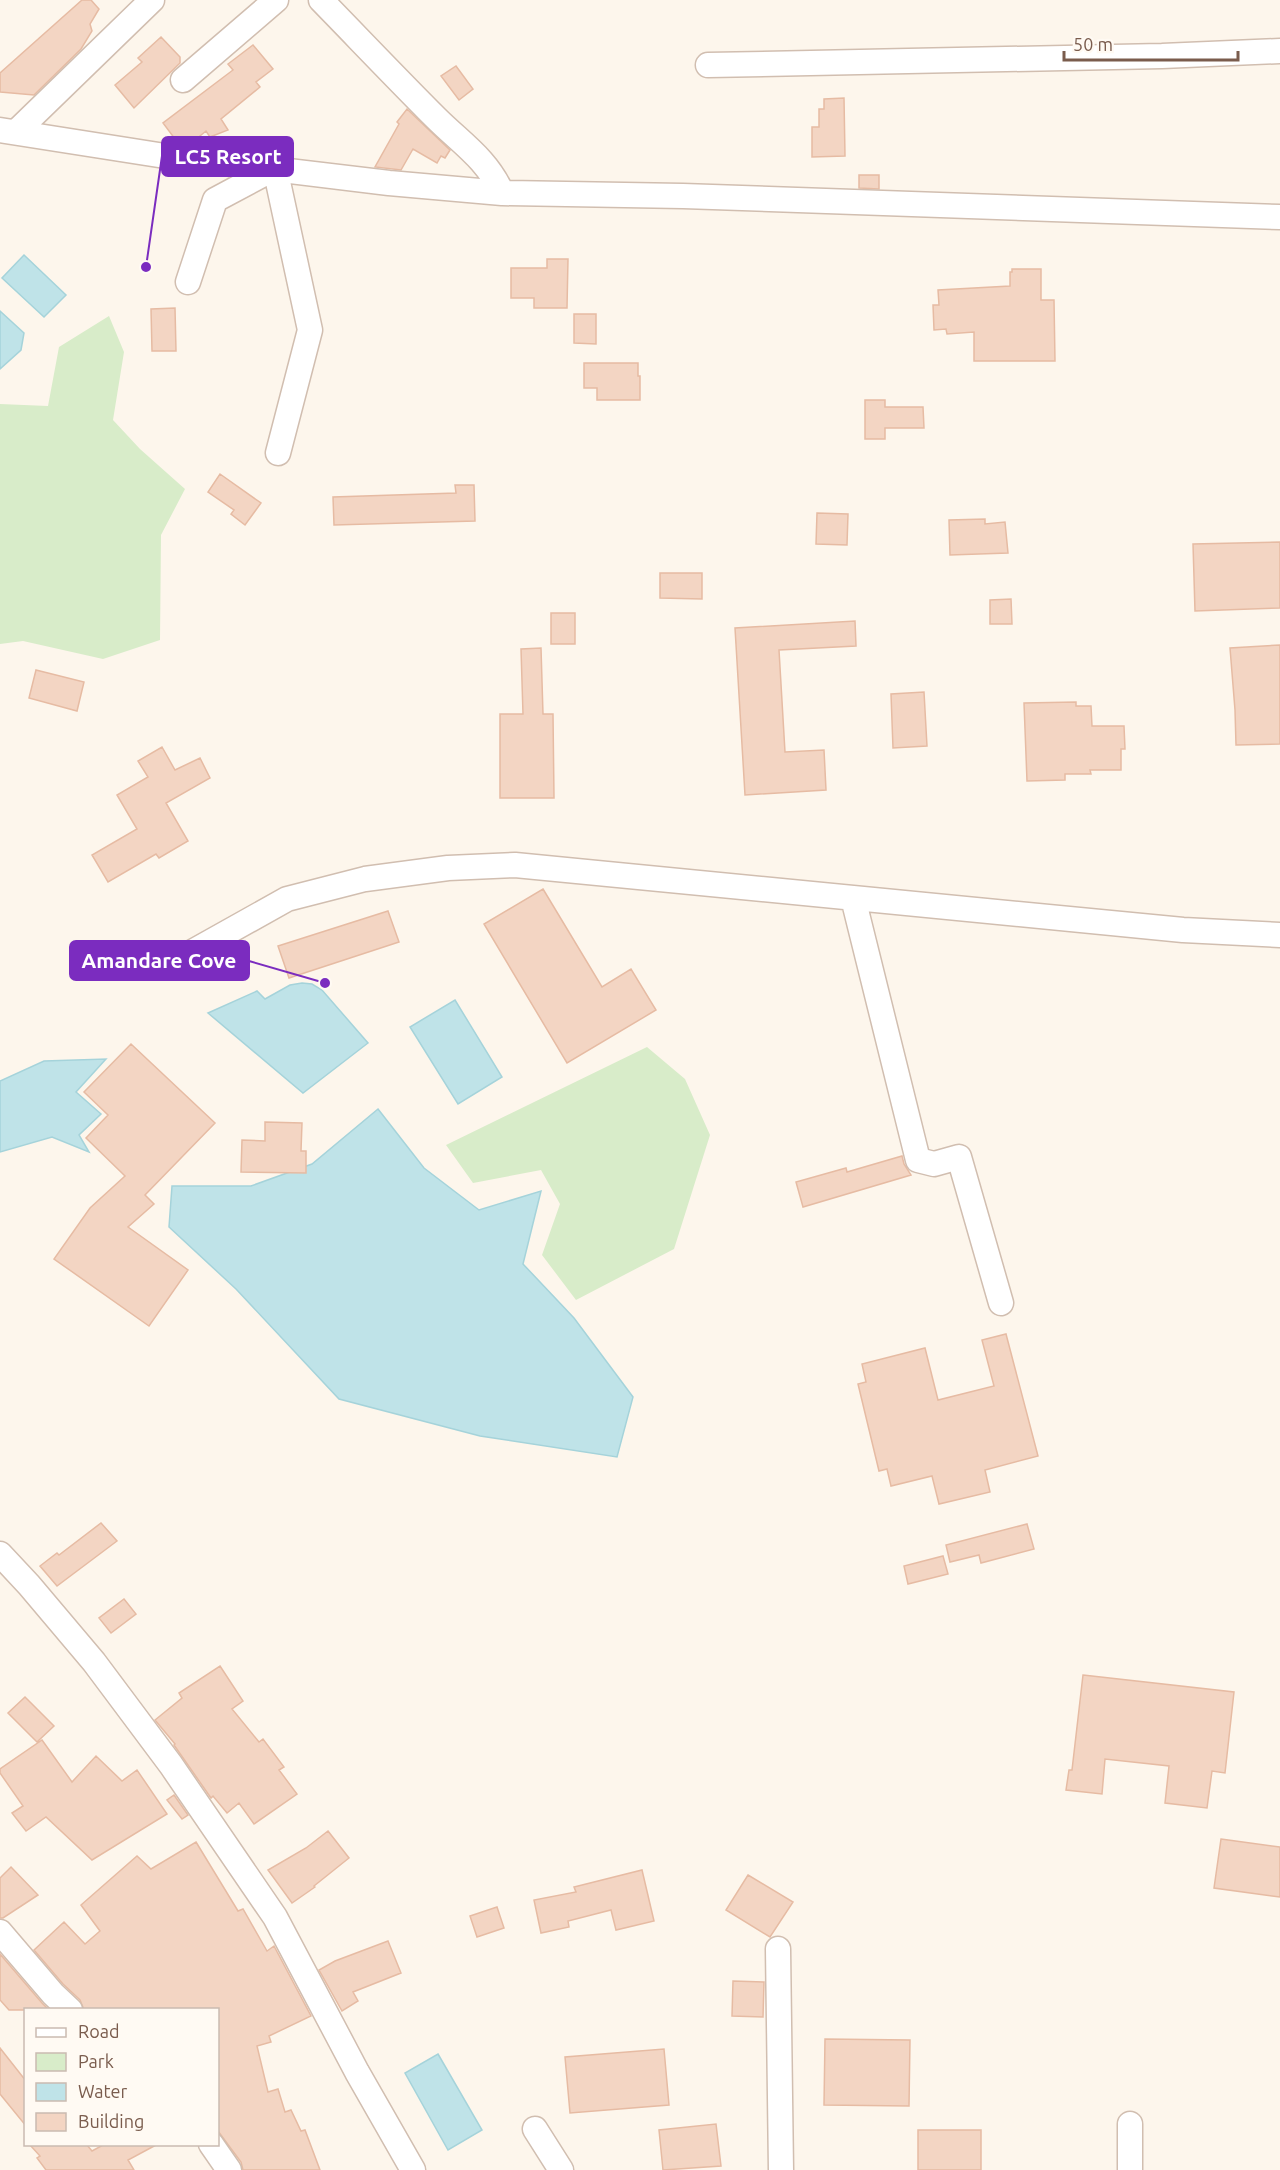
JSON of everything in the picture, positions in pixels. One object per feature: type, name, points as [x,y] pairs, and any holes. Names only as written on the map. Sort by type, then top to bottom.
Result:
[{"type":"street","points":[[8,131],[152,0]]},
{"type":"street","points":[[183,80],[276,0]]},
{"type":"street","points":[[321,0],[438,120],[470,147],[495,176],[502,193]]},
{"type":"street","points":[[708,65],[1150,56],[1280,51]]},
{"type":"street","points":[[8,131],[165,156],[389,183],[502,193],[683,196],[1280,217]]},
{"type":"street","points":[[188,282],[215,200],[275,168]]},
{"type":"street","points":[[275,168],[310,330],[278,453]]},
{"type":"street","points":[[178,960],[287,899],[365,879],[448,868],[515,865],[1183,930],[1280,935]]},
{"type":"street","points":[[853,898],[918,1160],[934,1164],[959,1157],[1001,1303]]},
{"type":"street","points":[[0,1554],[94,1662],[171,1765],[275,1917],[357,2072],[413,2170]]},
{"type":"street","points":[[0,1932],[68,2008]]},
{"type":"street","points":[[778,1949],[781,2170]]},
{"type":"street","points":[[1130,2124],[1130,2170]]},
{"type":"street","points":[[535,2129],[561,2170]]},
{"type":"street","points":[[212,2146],[229,2170]]},
{"type":"green space","points":[[109,316],[124,352],[113,420],[140,449],[185,489],[161,535],[160,640],[103,659],[23,641],[0,644],[0,404],[48,406],[59,347]]},
{"type":"green space","points":[[647,1047],[685,1079],[710,1135],[674,1249],[576,1300],[542,1255],[560,1204],[541,1170],[473,1183],[446,1145]]},
{"type":"water","points":[[24,255],[66,295],[44,317],[2,278]]},
{"type":"water","points":[[0,311],[24,333],[21,350],[0,369]]},
{"type":"water","points":[[312,984],[322,990],[368,1043],[303,1093],[208,1013],[257,991],[265,999],[290,985]]},
{"type":"water","points":[[455,1000],[502,1077],[458,1104],[410,1027]]},
{"type":"water","points":[[106,1059],[76,1092],[101,1114],[79,1135],[89,1152],[52,1137],[0,1152],[0,1081],[44,1061]]},
{"type":"water","points":[[378,1109],[424,1168],[479,1210],[541,1191],[523,1264],[574,1318],[633,1397],[617,1457],[480,1436],[339,1399],[236,1289],[169,1227],[172,1186],[251,1186],[312,1164]]},
{"type":"water","points":[[438,2054],[482,2130],[448,2150],[405,2073]]},
{"type":"building","points":[[82,0],[91,0],[99,9],[90,24],[92,31],[81,49],[34,95],[0,92],[0,73]]},
{"type":"building","points":[[161,37],[180,57],[180,63],[134,108],[115,85],[142,62],[138,58]]},
{"type":"building","points":[[253,45],[273,69],[256,82],[260,87],[221,119],[228,130],[210,137],[206,131],[189,145],[178,143],[163,123],[233,70],[228,64]]},
{"type":"building","points":[[456,66],[473,89],[459,100],[441,76]]},
{"type":"building","points":[[844,98],[845,156],[812,157],[812,127],[819,127],[819,109],[824,109],[824,99]]},
{"type":"building","points":[[407,109],[450,150],[445,158],[441,156],[437,163],[413,149],[401,170],[375,167],[399,124],[397,122]]},
{"type":"building","points":[[859,175],[879,175],[879,189],[859,188]]},
{"type":"building","points":[[547,259],[568,259],[567,308],[534,308],[534,298],[511,298],[511,268],[547,268]]},
{"type":"building","points":[[1012,269],[1041,269],[1041,300],[1054,300],[1055,361],[974,361],[974,332],[947,334],[946,329],[934,330],[933,305],[939,305],[938,290],[1010,286]]},
{"type":"building","points":[[175,308],[176,351],[152,351],[151,309]]},
{"type":"building","points":[[574,314],[596,314],[596,344],[574,343]]},
{"type":"building","points":[[584,363],[638,363],[640,400],[597,400],[597,388],[584,388]]},
{"type":"building","points":[[865,400],[885,400],[885,407],[923,407],[924,428],[885,428],[885,439],[865,439]]},
{"type":"building","points":[[220,474],[261,503],[245,525],[231,514],[234,510],[208,492]]},
{"type":"building","points":[[455,485],[474,485],[475,521],[334,525],[333,497],[456,493]]},
{"type":"building","points":[[817,513],[848,514],[847,545],[816,544]]},
{"type":"building","points":[[985,519],[985,524],[1005,522],[1008,553],[950,555],[949,520]]},
{"type":"building","points":[[1280,542],[1280,608],[1195,611],[1193,544]]},
{"type":"building","points":[[660,573],[702,573],[702,599],[660,598]]},
{"type":"building","points":[[1011,599],[1012,624],[990,624],[990,600]]},
{"type":"building","points":[[551,613],[575,613],[575,644],[551,644]]},
{"type":"building","points":[[855,621],[856,646],[779,650],[785,752],[824,750],[826,790],[745,795],[735,628]]},
{"type":"building","points":[[1280,645],[1280,744],[1236,745],[1230,648]]},
{"type":"building","points":[[541,648],[543,714],[553,714],[554,798],[500,798],[500,714],[523,714],[521,649]]},
{"type":"building","points":[[36,670],[84,682],[77,711],[29,698]]},
{"type":"building","points":[[924,692],[927,746],[893,748],[891,694]]},
{"type":"building","points":[[1076,702],[1076,706],[1091,706],[1092,726],[1124,726],[1125,749],[1121,749],[1121,770],[1090,770],[1091,774],[1065,774],[1065,780],[1027,781],[1024,703]]},
{"type":"building","points":[[162,747],[175,770],[200,758],[210,778],[166,803],[188,841],[159,858],[156,854],[108,882],[92,855],[137,829],[117,795],[148,777],[138,761]]},
{"type":"building","points":[[543,889],[602,987],[631,969],[656,1010],[567,1063],[484,924]]},
{"type":"building","points":[[388,911],[399,942],[289,978],[278,946]]},
{"type":"building","points":[[131,1044],[215,1123],[145,1195],[154,1204],[128,1227],[188,1270],[149,1326],[54,1259],[90,1208],[125,1176],[86,1138],[108,1115],[84,1092]]},
{"type":"building","points":[[265,1122],[302,1123],[301,1151],[306,1151],[306,1173],[241,1172],[242,1140],[265,1141]]},
{"type":"building","points":[[902,1156],[911,1175],[803,1207],[796,1182],[846,1168],[847,1172]]},
{"type":"building","points":[[1006,1334],[1038,1456],[985,1470],[990,1492],[939,1504],[932,1476],[891,1486],[887,1469],[879,1471],[858,1384],[866,1382],[862,1364],[925,1348],[938,1400],[994,1386],[982,1340]]},
{"type":"building","points":[[101,1523],[117,1541],[57,1586],[40,1566],[57,1553],[59,1555]]},
{"type":"building","points":[[1027,1524],[1034,1549],[981,1563],[979,1555],[950,1562],[946,1545]]},
{"type":"building","points":[[943,1556],[948,1574],[908,1584],[904,1566]]},
{"type":"building","points":[[124,1599],[136,1614],[111,1633],[99,1618]]},
{"type":"building","points":[[220,1666],[243,1701],[232,1709],[259,1742],[263,1739],[284,1767],[279,1770],[297,1794],[254,1824],[239,1803],[227,1813],[213,1796],[211,1798],[175,1744],[155,1720],[182,1698],[179,1693]]},
{"type":"building","points":[[1083,1675],[1234,1692],[1225,1773],[1212,1771],[1207,1808],[1165,1803],[1169,1766],[1105,1759],[1102,1794],[1066,1790],[1069,1770],[1072,1770]]},
{"type":"building","points":[[25,1697],[54,1726],[37,1742],[8,1713]]},
{"type":"building","points":[[42,1740],[72,1782],[96,1756],[122,1781],[137,1770],[167,1814],[92,1860],[46,1817],[26,1831],[12,1813],[23,1806],[0,1773],[0,1769]]},
{"type":"building","points":[[174,1795],[188,1815],[182,1819],[167,1800]]},
{"type":"building","points":[[328,1831],[349,1858],[292,1903],[268,1870],[306,1848]]},
{"type":"building","points":[[1221,1839],[1280,1847],[1280,1897],[1214,1888]]},
{"type":"building","points":[[196,1842],[238,1911],[243,1909],[267,1951],[274,1946],[311,2016],[269,2036],[271,2042],[257,2046],[268,2092],[278,2089],[285,2112],[291,2110],[301,2131],[305,2130],[320,2170],[243,2170],[241,2162],[219,2132],[219,2008],[83,2008],[80,2000],[34,1950],[64,1922],[85,1944],[100,1931],[81,1905],[137,1856],[151,1869]]},
{"type":"building","points":[[11,1867],[38,1895],[0,1918],[0,1878]]},
{"type":"building","points":[[642,1870],[654,1921],[616,1930],[611,1910],[568,1921],[569,1927],[541,1933],[534,1900],[576,1892],[574,1887]]},
{"type":"building","points":[[748,1875],[793,1902],[770,1937],[726,1910]]},
{"type":"building","points":[[497,1907],[504,1928],[477,1937],[470,1916]]},
{"type":"building","points":[[388,1941],[401,1973],[353,1992],[358,2001],[342,2011],[319,1970],[335,1961]]},
{"type":"building","points":[[0,1954],[47,2008],[9,2010],[0,2000]]},
{"type":"building","points":[[733,1981],[764,1982],[763,2017],[732,2016]]},
{"type":"building","points":[[825,2039],[910,2040],[909,2106],[824,2105]]},
{"type":"building","points":[[0,2048],[24,2078],[24,2124],[0,2094]]},
{"type":"building","points":[[664,2049],[669,2105],[570,2113],[565,2057]]},
{"type":"building","points":[[716,2124],[721,2166],[663,2170],[659,2130]]},
{"type":"building","points":[[918,2130],[981,2130],[981,2170],[918,2170]]},
{"type":"building","points":[[31,2146],[88,2146],[92,2151],[101,2146],[154,2146],[128,2160],[134,2170],[46,2170],[37,2158],[40,2156]]},
{"type":"place","name":"LC5 Resort","points":[[146,267]]},
{"type":"place","name":"Amandare Cove","points":[[325,983]]}]
